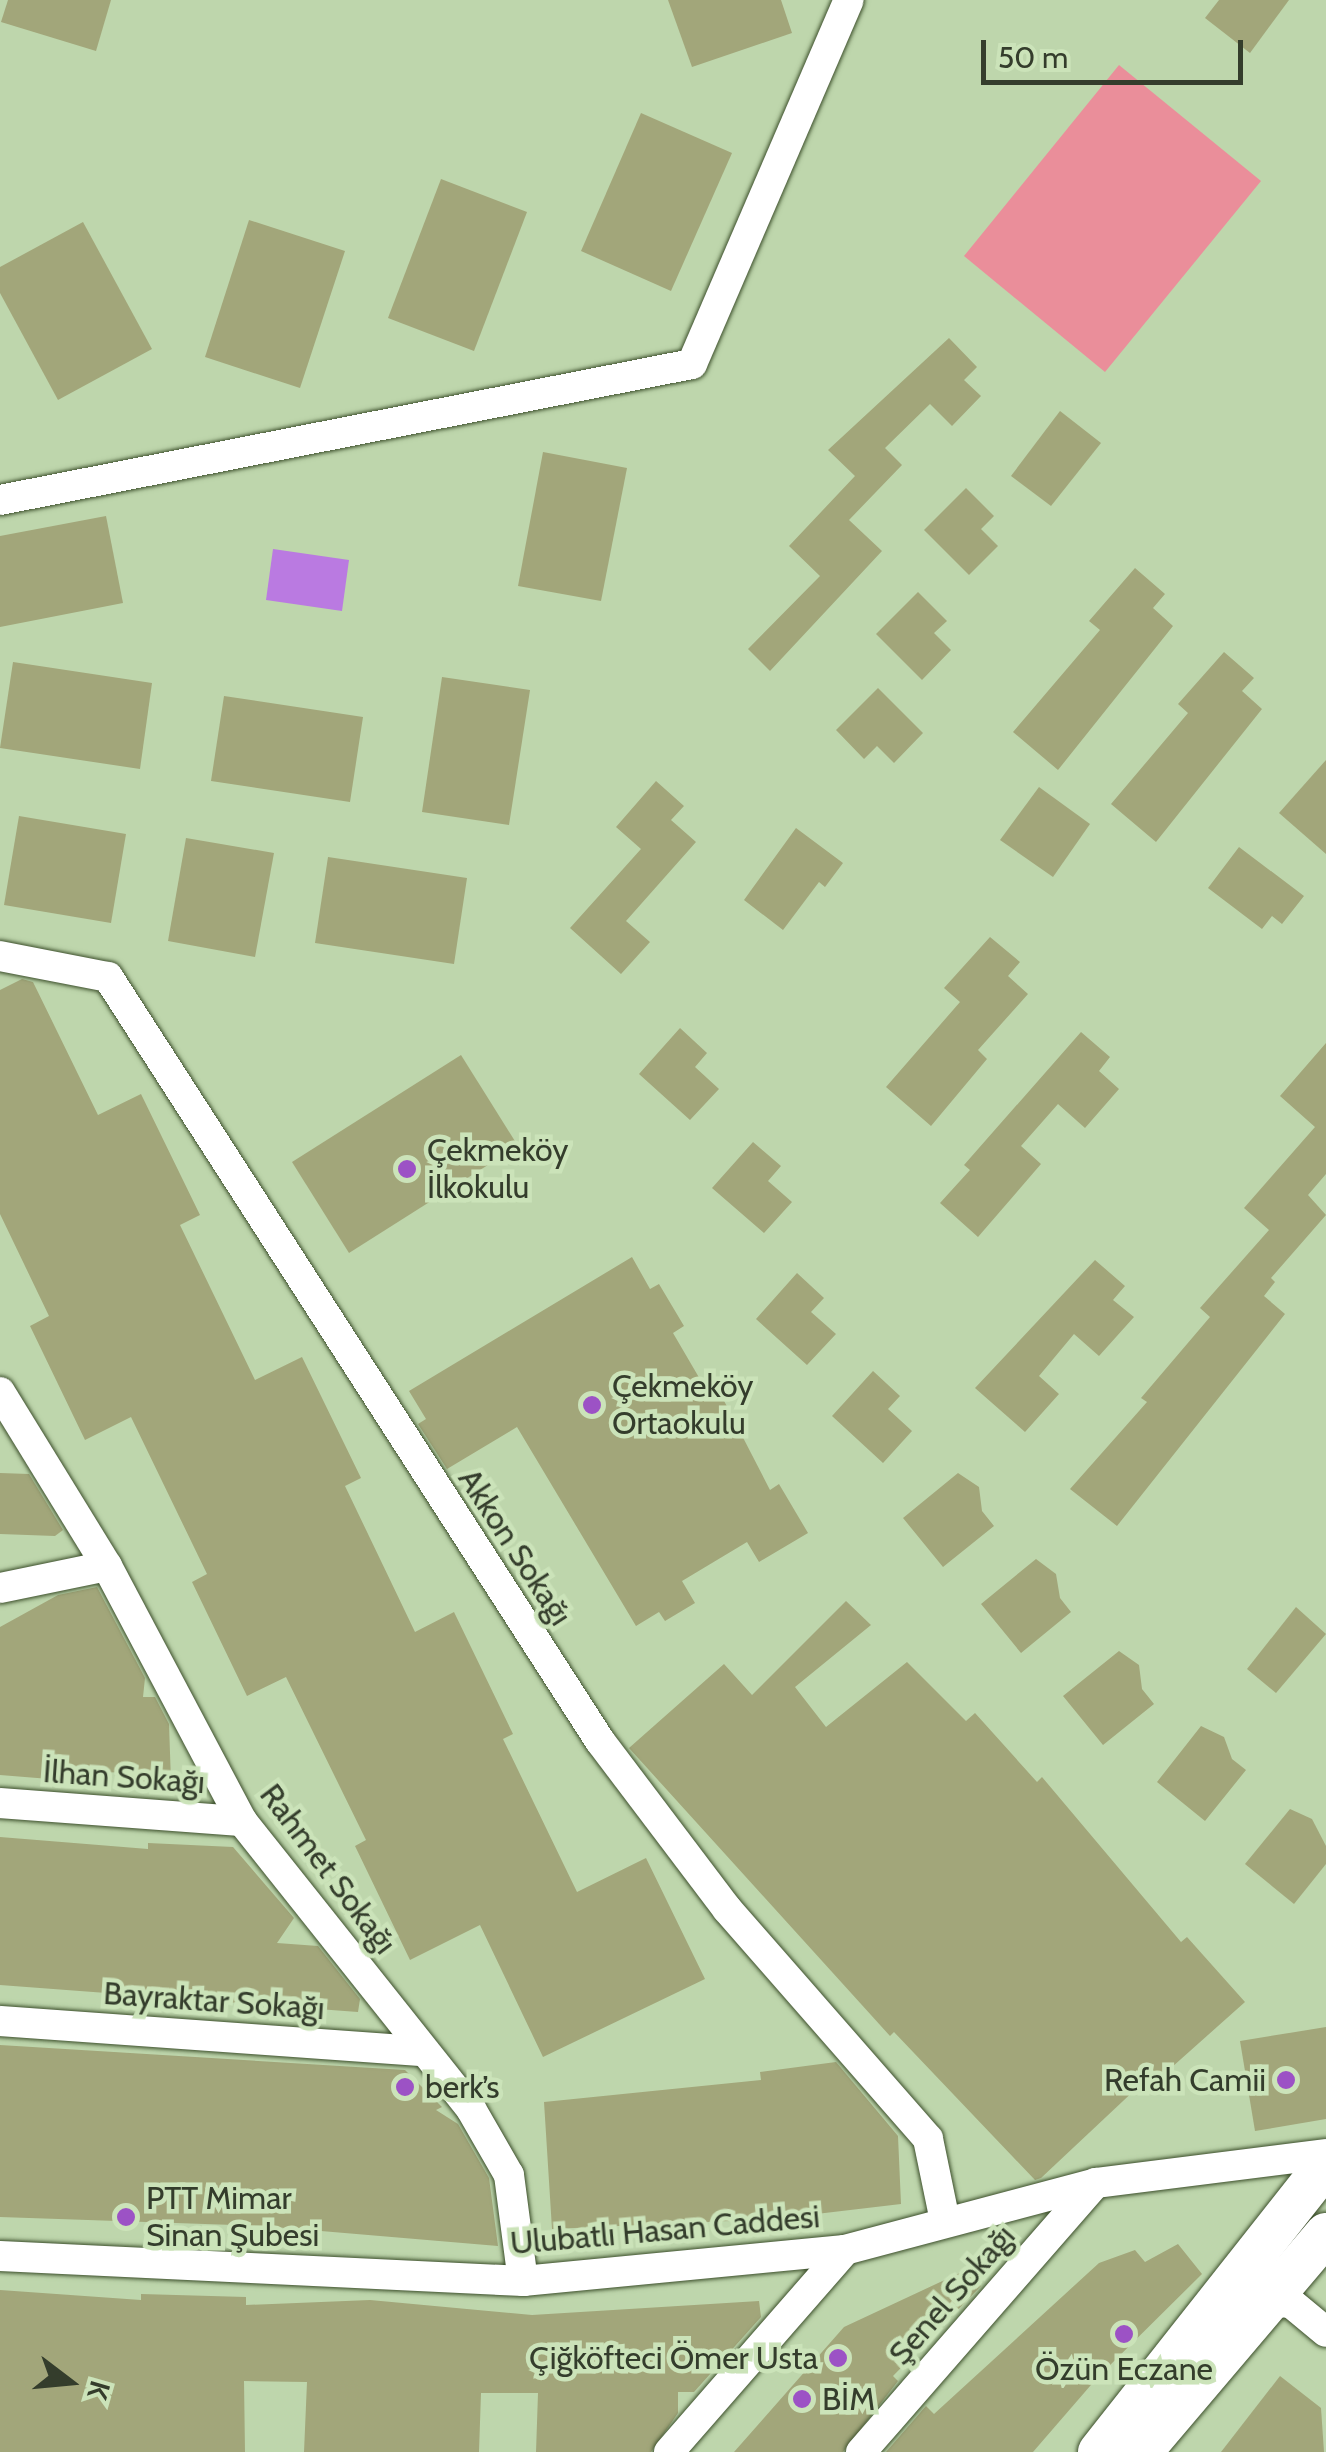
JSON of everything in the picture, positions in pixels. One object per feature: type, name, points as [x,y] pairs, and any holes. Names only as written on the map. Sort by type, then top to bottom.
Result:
[{"type":"main road","points":[[1326,2165],[1326,2190]]},
{"type":"main road","points":[[1100,2452],[1326,2165]]},
{"type":"main road","points":[[1141,2452],[1326,2234]]},
{"type":"street","points":[[0,500],[692,364],[849,0]]},
{"type":"street","name":"Akkon Sokağı","points":[[0,956],[108,977],[600,1741],[727,1909],[928,2139],[945,2221]]},
{"type":"street","name":"Rahmet Sokağı","points":[[0,1392],[107,1566],[242,1821],[471,2109],[509,2175],[522,2281]]},
{"type":"street","points":[[0,1588],[107,1566]]},
{"type":"street","name":"İlhan Sokağı","points":[[0,1802],[242,1821]]},
{"type":"street","name":"Bayraktar Sokağı","points":[[0,2020],[423,2052]]},
{"type":"street","name":"Ulubatlı Hasan Caddesi","points":[[0,2256],[522,2281],[845,2250],[1096,2183],[1326,2154]]},
{"type":"street","name":"Şenel Sokağı","points":[[861,2452],[1096,2183]]},
{"type":"street","points":[[669,2452],[845,2250]]},
{"type":"street","points":[[1268,2302],[1291,2303],[1326,2332]]},
{"type":"shaded area","points":[[1119,65],[1261,181],[1105,372],[964,256]]},
{"type":"shaded area","points":[[273,549],[349,560],[342,611],[266,600]]},
{"type":"building","points":[[8,0],[111,0],[96,51],[1,22]]},
{"type":"building","points":[[668,0],[781,0],[792,33],[692,67]]},
{"type":"building","points":[[1219,0],[1289,0],[1250,53],[1205,18]]},
{"type":"building","points":[[641,113],[732,153],[671,291],[581,251]]},
{"type":"building","points":[[441,179],[527,212],[474,351],[388,318]]},
{"type":"building","points":[[249,220],[345,251],[300,388],[205,357]]},
{"type":"building","points":[[83,222],[152,349],[58,400],[0,293],[0,267]]},
{"type":"building","points":[[949,338],[977,367],[964,380],[981,396],[952,426],[930,404],[885,448],[902,465],[849,520],[882,551],[770,671],[748,649],[820,576],[789,546],[855,476],[828,450]]},
{"type":"building","points":[[1060,411],[1101,443],[1051,506],[1011,476]]},
{"type":"building","points":[[543,452],[627,468],[601,601],[518,586]]},
{"type":"building","points":[[966,488],[994,516],[981,529],[998,546],[969,575],[924,530]]},
{"type":"building","points":[[106,516],[123,603],[0,627],[0,536]]},
{"type":"building","points":[[1135,568],[1165,594],[1153,608],[1173,626],[1058,770],[1013,732],[1100,630],[1089,621]]},
{"type":"building","points":[[918,592],[947,621],[934,633],[951,650],[922,680],[876,634]]},
{"type":"building","points":[[1224,652],[1254,678],[1242,691],[1262,709],[1156,842],[1111,804],[1188,713],[1178,704]]},
{"type":"building","points":[[13,662],[152,683],[140,769],[0,748]]},
{"type":"building","points":[[442,677],[530,690],[509,825],[422,812]]},
{"type":"building","points":[[878,688],[923,733],[894,763],[877,746],[864,759],[836,730]]},
{"type":"building","points":[[224,696],[363,717],[350,802],[211,781]]},
{"type":"building","points":[[1326,760],[1326,854],[1279,813]]},
{"type":"building","points":[[656,781],[684,806],[671,820],[696,842],[626,921],[650,942],[621,974],[570,928],[641,849],[616,827]]},
{"type":"building","points":[[1039,787],[1090,824],[1053,877],[1000,840]]},
{"type":"building","points":[[19,816],[126,834],[111,923],[4,905]]},
{"type":"building","points":[[796,828],[843,863],[825,887],[819,882],[783,930],[744,900]]},
{"type":"building","points":[[186,838],[274,853],[255,957],[168,941]]},
{"type":"building","points":[[1239,847],[1304,896],[1282,924],[1272,916],[1262,929],[1208,888]]},
{"type":"building","points":[[328,857],[467,878],[454,964],[315,943]]},
{"type":"building","points":[[990,937],[1020,962],[1008,976],[1028,994],[978,1050],[987,1059],[931,1126],[886,1087],[960,1002],[944,988]]},
{"type":"building","points":[[22,979],[33,982],[98,1115],[141,1094],[200,1215],[180,1225],[255,1380],[302,1357],[361,1478],[345,1486],[415,1632],[454,1612],[513,1734],[503,1739],[577,1892],[646,1858],[705,1979],[543,2057],[480,1925],[410,1960],[355,1846],[366,1840],[286,1677],[247,1696],[192,1582],[207,1574],[131,1417],[85,1440],[30,1326],[49,1316],[0,1214],[0,990]]},
{"type":"building","points":[[680,1028],[707,1053],[695,1067],[719,1089],[690,1120],[639,1074]]},
{"type":"building","points":[[1081,1032],[1110,1057],[1099,1071],[1119,1089],[1085,1128],[1058,1104],[1021,1146],[1041,1164],[978,1237],[940,1203],[970,1170],[964,1165]]},
{"type":"building","points":[[1326,1043],[1326,1174],[1308,1195],[1326,1215],[1271,1278],[1275,1282],[1264,1296],[1285,1314],[1117,1526],[1070,1489],[1147,1402],[1141,1398],[1210,1317],[1200,1308],[1269,1230],[1244,1208],[1315,1127],[1280,1096]]},
{"type":"building","points":[[461,1055],[518,1146],[349,1253],[292,1162]]},
{"type":"building","points":[[753,1142],[781,1166],[768,1181],[792,1202],[764,1233],[712,1188]]},
{"type":"building","points":[[632,1257],[650,1289],[659,1284],[684,1326],[673,1333],[711,1398],[720,1393],[770,1490],[779,1484],[808,1533],[759,1562],[747,1542],[682,1581],[695,1603],[665,1621],[659,1612],[636,1626],[517,1427],[447,1469],[418,1424],[426,1419],[409,1391]]},
{"type":"building","points":[[1095,1260],[1125,1286],[1113,1300],[1134,1317],[1099,1356],[1074,1334],[1039,1376],[1059,1394],[1025,1432],[975,1388]]},
{"type":"building","points":[[797,1273],[824,1298],[811,1312],[836,1334],[807,1365],[756,1319]]},
{"type":"building","points":[[873,1371],[900,1396],[888,1409],[912,1431],[883,1463],[832,1416]]},
{"type":"building","points":[[0,1473],[29,1474],[63,1530],[55,1536],[0,1534]]},
{"type":"building","points":[[958,1473],[979,1487],[982,1511],[994,1526],[943,1567],[903,1518]]},
{"type":"building","points":[[1036,1559],[1056,1574],[1060,1598],[1071,1612],[1021,1653],[981,1604]]},
{"type":"building","points":[[97,1587],[145,1678],[143,1697],[155,1697],[169,1724],[171,1781],[123,1782],[123,1772],[63,1774],[62,1780],[0,1775],[0,1627],[58,1595]]},
{"type":"building","points":[[846,1601],[871,1625],[795,1687],[826,1727],[907,1662],[966,1721],[975,1713],[1037,1782],[1042,1777],[1181,1942],[1187,1937],[1245,2002],[1144,2092],[1139,2086],[1035,2180],[894,2032],[890,2036],[629,1748],[724,1664],[752,1695]]},
{"type":"building","points":[[1296,1607],[1326,1634],[1276,1693],[1247,1669]]},
{"type":"building","points":[[1119,1651],[1139,1665],[1142,1689],[1154,1704],[1103,1745],[1063,1696]]},
{"type":"building","points":[[1201,1726],[1224,1737],[1232,1759],[1246,1770],[1205,1821],[1157,1782]]},
{"type":"building","points":[[1290,1809],[1312,1819],[1326,1846],[1326,1864],[1294,1904],[1245,1864]]},
{"type":"building","points":[[0,1837],[148,1849],[148,1843],[233,1847],[294,1918],[277,1943],[318,1946],[360,1999],[358,2012],[0,1985]]},
{"type":"building","name":"Refah Camii","points":[[1326,2027],[1326,2119],[1255,2131],[1240,2041]]},
{"type":"building","points":[[0,2045],[405,2070],[442,2107],[436,2110],[458,2124],[489,2178],[498,2246],[262,2226],[0,2217]]},
{"type":"building","points":[[836,2062],[898,2136],[901,2204],[774,2219],[552,2229],[544,2102],[761,2080],[760,2072]]},
{"type":"building","points":[[1178,2244],[1202,2274],[1097,2378],[1033,2452],[886,2452],[926,2406],[934,2414],[1099,2263],[1135,2250],[1145,2262]]},
{"type":"building","points":[[966,2270],[981,2286],[893,2376],[898,2381],[843,2452],[734,2452],[844,2327]]},
{"type":"building","points":[[0,2290],[141,2300],[141,2294],[246,2297],[246,2305],[370,2300],[532,2315],[759,2301],[761,2317],[694,2392],[678,2392],[678,2413],[651,2452],[536,2452],[538,2393],[481,2393],[479,2452],[304,2452],[307,2382],[244,2381],[245,2452],[0,2452]]},
{"type":"building","points":[[1280,2376],[1321,2408],[1324,2452],[1221,2452]]},
{"type":"place","name":"Çekmeköy İlkokulu","points":[[407,1169]]},
{"type":"place","name":"Çekmeköy Ortaokulu","points":[[592,1405]]},
{"type":"place","name":"Refah Camii","points":[[1286,2080]]},
{"type":"place","name":"berk’s","points":[[405,2087]]},
{"type":"place","name":"PTT Mimar Sinan Şubesi","points":[[126,2217]]},
{"type":"place","name":"Özün Eczane","points":[[1124,2334]]},
{"type":"place","name":"Çiğköfteci Ömer Usta","points":[[838,2358]]},
{"type":"place","name":"BİM","points":[[802,2399]]}]
